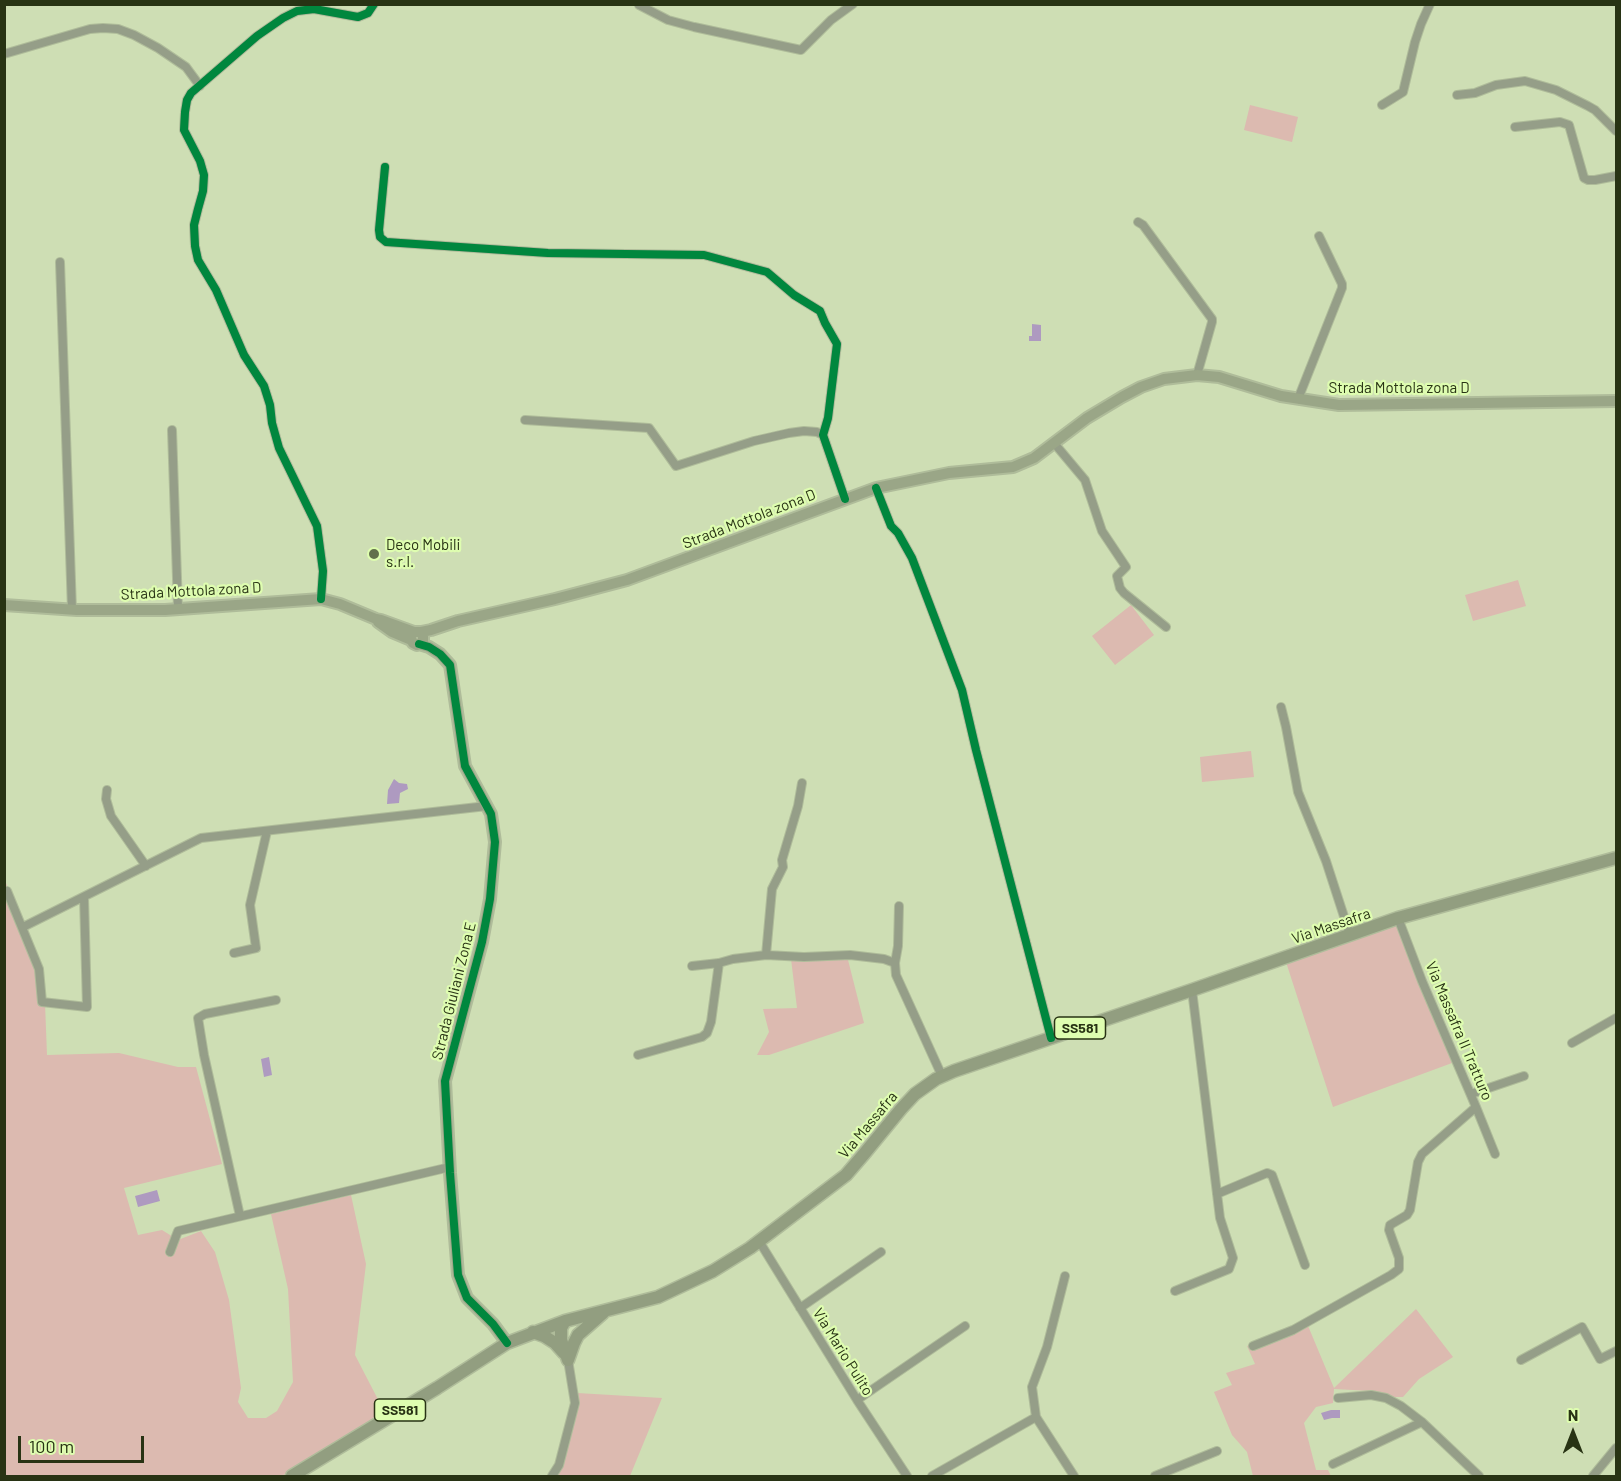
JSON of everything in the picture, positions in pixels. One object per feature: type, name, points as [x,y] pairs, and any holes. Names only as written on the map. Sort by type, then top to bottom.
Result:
[{"type":"main road","name":"Strada Mottola zona D","points":[[4,605],[72,610],[178,608],[321,599],[376,619],[392,633],[420,639],[433,634],[443,625],[627,580],[876,488],[949,473],[1013,467],[1034,458],[1087,418],[1141,387],[1164,379],[1197,375],[1219,377],[1281,396],[1339,405],[1617,401]]},
{"type":"main road","name":"Strada Giuliani Zona E","points":[[420,639],[450,664],[465,766],[491,814],[495,843],[490,899],[482,942],[446,1081],[458,1275],[468,1298],[494,1324],[507,1343]]},
{"type":"main road","name":"Via Massafra","points":[[292,1476],[507,1343],[565,1321],[658,1297],[713,1271],[759,1241],[846,1175],[915,1094],[942,1076],[1398,918],[1617,858]]},
{"type":"main road","points":[[566,1357],[582,1331],[606,1310]]},
{"type":"main road","points":[[566,1357],[561,1334],[565,1321],[573,1327],[573,1343]]},
{"type":"main road","points":[[533,1332],[555,1343],[566,1357]]},
{"type":"street","points":[[321,599],[323,571],[317,526],[279,448],[264,386],[244,355],[216,290],[198,260],[194,225],[203,191],[204,175],[200,161],[184,130],[187,100],[191,93],[256,36],[297,11],[314,9],[358,17],[368,13],[374,4]]},
{"type":"street","points":[[639,5],[668,20],[801,50],[831,20],[853,4]]},
{"type":"street","points":[[1382,105],[1403,92],[1415,42],[1430,4]]},
{"type":"street","points":[[4,54],[90,29],[118,29],[158,48],[186,67],[200,86]]},
{"type":"street","points":[[1457,95],[1475,93],[1496,85],[1525,81],[1556,90],[1596,110],[1617,131]]},
{"type":"street","points":[[1515,127],[1560,122],[1569,125],[1584,178],[1595,180],[1617,176]]},
{"type":"street","points":[[385,167],[379,230],[380,237],[386,242],[548,253],[704,255],[766,272],[794,295],[820,311],[837,344],[828,418],[823,435],[845,499]]},
{"type":"street","points":[[1138,222],[1143,225],[1212,319],[1197,375]]},
{"type":"street","points":[[1298,399],[1342,288],[1319,236]]},
{"type":"street","points":[[60,262],[72,610]]},
{"type":"street","points":[[525,420],[649,428],[676,465],[754,441],[789,433],[804,431],[823,435]]},
{"type":"street","points":[[172,430],[178,608]]},
{"type":"street","points":[[1054,443],[1085,480],[1102,531],[1126,567],[1118,576],[1120,588],[1166,627]]},
{"type":"street","points":[[876,488],[891,526],[898,533],[912,558],[962,690],[1051,1038]]},
{"type":"street","points":[[1281,707],[1298,792],[1326,861],[1350,935]]},
{"type":"street","points":[[766,955],[772,889],[783,867],[782,860],[798,806],[802,783]]},
{"type":"street","points":[[107,790],[106,799],[111,816],[146,866]]},
{"type":"street","points":[[23,927],[201,838],[487,806]]},
{"type":"street","points":[[234,953],[256,948],[250,905],[267,831]]},
{"type":"street","points":[[7,891],[39,969],[42,1002],[87,1007],[84,897]]},
{"type":"street","points":[[899,906],[896,975],[942,1076]]},
{"type":"street","name":"Via Massafra II Tratturo","points":[[1398,918],[1495,1154]]},
{"type":"street","points":[[692,966],[719,963],[733,958],[766,955],[850,956],[884,959],[895,963]]},
{"type":"street","points":[[638,1055],[702,1037],[707,1033],[711,1022],[719,963]]},
{"type":"street","points":[[1174,1291],[1229,1269],[1233,1258],[1220,1218],[1192,990]]},
{"type":"street","points":[[240,1216],[204,1055],[198,1018],[205,1014],[276,1000]]},
{"type":"street","points":[[1572,1043],[1617,1018]]},
{"type":"street","points":[[1471,1095],[1524,1076]]},
{"type":"street","points":[[1253,1346],[1293,1330],[1399,1269],[1399,1258],[1389,1230],[1390,1225],[1407,1215],[1410,1210],[1418,1162],[1422,1154],[1476,1107]]},
{"type":"street","points":[[170,1252],[178,1231],[450,1167]]},
{"type":"street","points":[[1217,1194],[1267,1173],[1272,1175],[1305,1265]]},
{"type":"street","name":"Via Mario Pulito","points":[[759,1241],[857,1400],[907,1476]]},
{"type":"street","points":[[800,1308],[880,1252]]},
{"type":"street","points":[[1065,1276],[1047,1347],[1032,1387],[1036,1417],[1074,1476]]},
{"type":"street","points":[[857,1400],[965,1326]]},
{"type":"street","points":[[1521,1360],[1582,1327],[1600,1359],[1617,1351]]},
{"type":"street","points":[[552,1476],[559,1465],[575,1403],[566,1357]]},
{"type":"street","points":[[1338,1398],[1371,1395],[1386,1398],[1401,1406],[1422,1422],[1479,1476]]},
{"type":"street","points":[[932,1476],[1036,1417]]},
{"type":"street","points":[[1334,1464],[1422,1422]]},
{"type":"street","points":[[1593,1476],[1617,1448]]},
{"type":"street","points":[[1155,1476],[1217,1451]]},
{"type":"shaded area","points":[[1250,105],[1298,117],[1292,142],[1244,130]]},
{"type":"shaded area","points":[[1032,324],[1041,325],[1041,341],[1029,341],[1029,336],[1032,336]]},
{"type":"shaded area","points":[[1518,580],[1526,606],[1473,621],[1465,595]]},
{"type":"shaded area","points":[[1131,605],[1154,635],[1115,665],[1092,636]]},
{"type":"shaded area","points":[[1251,751],[1254,777],[1202,782],[1200,757]]},
{"type":"shaded area","points":[[394,779],[399,783],[407,784],[408,789],[400,793],[399,803],[387,804],[388,790]]},
{"type":"shaded area","points":[[4,878],[44,977],[47,1055],[119,1053],[178,1067],[196,1067],[222,1164],[124,1188],[138,1235],[162,1230],[178,1240],[201,1231],[215,1252],[229,1300],[241,1388],[238,1402],[248,1418],[266,1418],[277,1411],[293,1382],[288,1289],[271,1214],[351,1195],[366,1264],[355,1355],[385,1413],[282,1476],[5,1476]]},
{"type":"shaded area","points":[[1397,922],[1452,1063],[1333,1107],[1285,959]]},
{"type":"shaded area","points":[[847,956],[864,1023],[769,1055],[757,1055],[769,1032],[763,1009],[797,1008],[791,959]]},
{"type":"shaded area","points":[[269,1057],[272,1075],[264,1077],[261,1059]]},
{"type":"shaded area","points":[[157,1190],[160,1201],[138,1207],[135,1196]]},
{"type":"shaded area","points":[[1416,1309],[1453,1357],[1419,1379],[1403,1397],[1371,1391],[1334,1389],[1333,1403],[1316,1407],[1304,1423],[1316,1470],[1328,1470],[1331,1476],[1253,1476],[1247,1452],[1232,1435],[1214,1392],[1232,1385],[1226,1373],[1255,1364],[1247,1346],[1306,1321],[1334,1388]]},
{"type":"shaded area","points":[[577,1393],[662,1398],[630,1476],[550,1476],[564,1453]]},
{"type":"shaded area","points":[[1340,1410],[1340,1418],[1324,1420],[1321,1413]]},
{"type":"cycle path","points":[[321,599],[323,571],[317,526],[279,448],[264,386],[244,355],[216,290],[198,260],[194,225],[203,191],[204,175],[200,161],[184,130],[185,112],[191,93],[257,36],[283,18],[297,11],[314,9],[358,17],[368,13],[374,4]]},
{"type":"cycle path","points":[[385,167],[379,230],[380,237],[386,242],[548,253],[704,255],[767,272],[794,295],[820,311],[837,344],[828,418],[823,435],[845,499]]},
{"type":"cycle path","points":[[876,488],[891,526],[898,533],[912,558],[962,690],[1051,1038]]},
{"type":"cycle path","points":[[419,644],[440,654],[450,665],[465,766],[491,814],[495,842],[490,899],[482,942],[445,1081],[458,1275],[467,1298],[493,1324],[507,1343]]},
{"type":"place","name":"Deco Mobili s.r.l.","points":[[374,554]]}]
